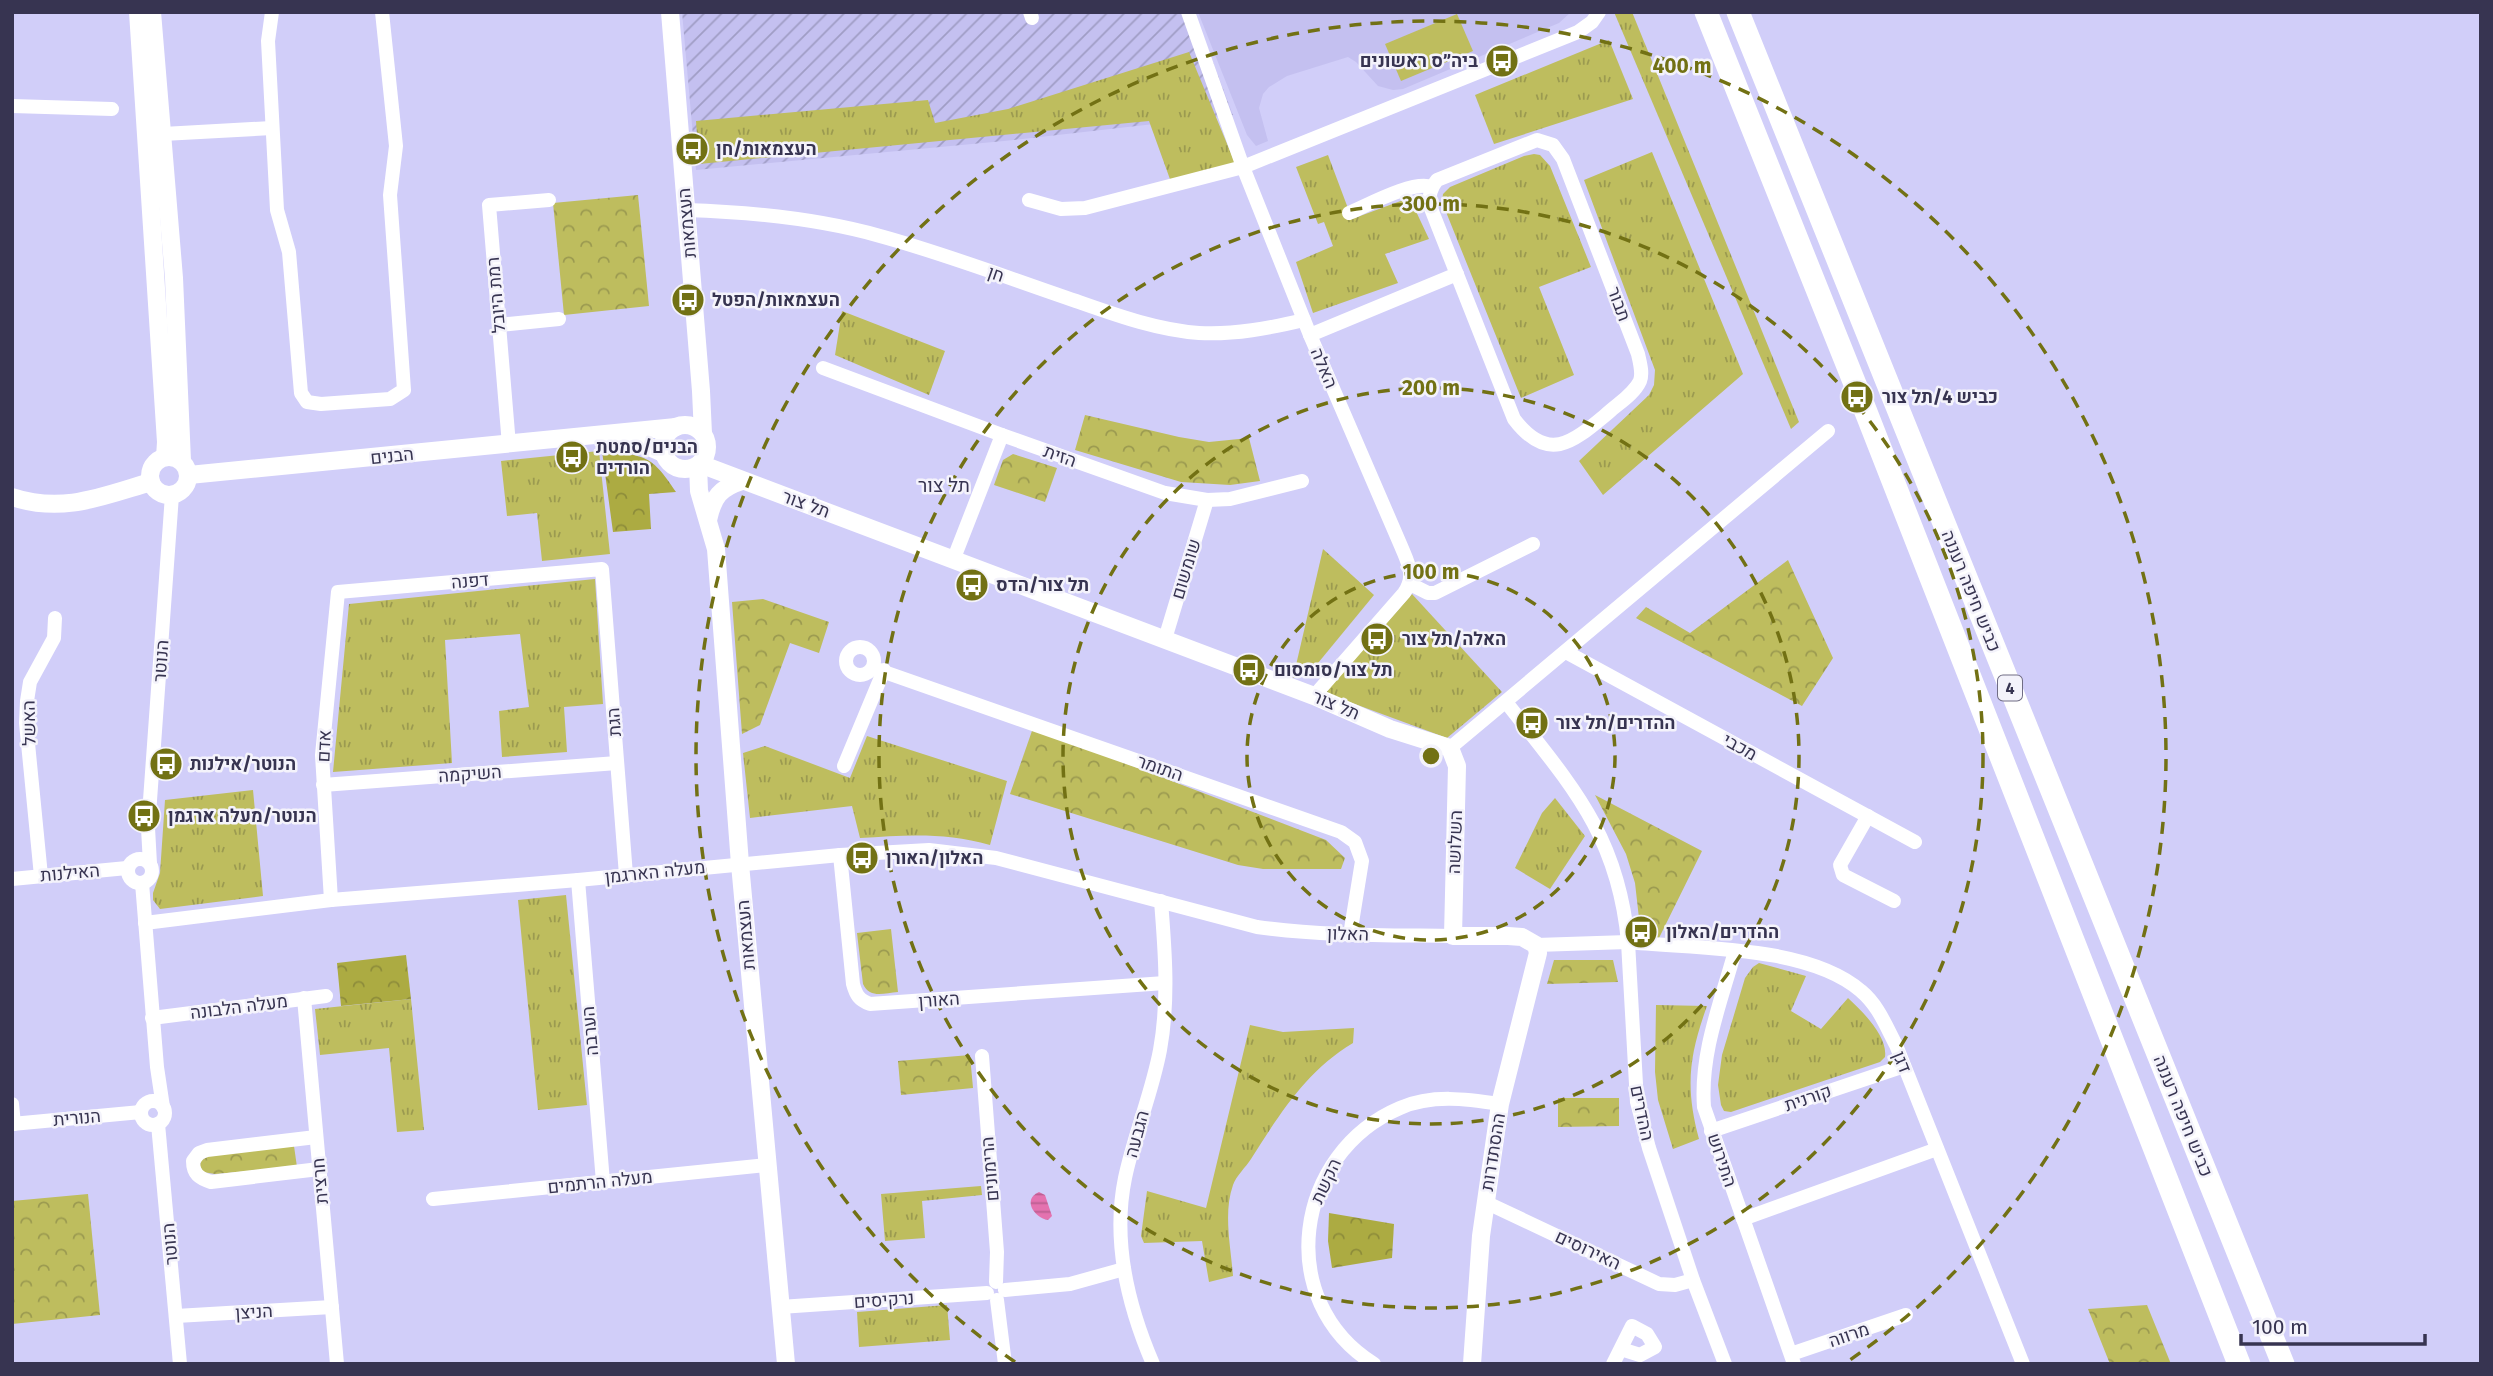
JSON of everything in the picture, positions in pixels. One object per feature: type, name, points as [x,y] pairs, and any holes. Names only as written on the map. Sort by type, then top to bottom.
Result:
[{"type":"highway","name":"כביש חיפה רעננה","points":[[1706,12],[1857,389],[2239,1364]]},
{"type":"highway","name":"כביש חיפה רעננה","points":[[1738,12],[2283,1364]]},
{"type":"street","points":[[138,12],[166,442],[178,464],[187,484],[172,495],[161,493],[151,482],[154,463],[178,464]]},
{"type":"street","points":[[152,12],[174,278],[178,464]]},
{"type":"street","points":[[272,12],[268,41],[277,210],[289,252],[301,393],[307,402],[321,404],[390,399],[404,390],[390,195],[396,146],[382,12]]},
{"type":"street","name":"העצמאות","points":[[670,12],[701,391],[706,514],[716,550],[740,864],[786,1364]]},
{"type":"street","name":"האלה","points":[[1188,12],[1243,167],[1304,320],[1409,566],[1410,584]]},
{"type":"street","points":[[1030,200],[1061,209],[1085,208],[1243,167],[1578,32],[1592,22],[1599,12]]},
{"type":"street","points":[[12,106],[112,109]]},
{"type":"street","points":[[163,134],[272,128]]},
{"type":"street","name":"תבור","points":[[1546,141],[1553,145],[1563,159],[1633,341],[1641,368],[1641,379],[1627,397],[1578,438],[1567,444],[1557,445],[1535,440],[1514,419],[1457,274],[1430,206],[1431,187],[1437,180],[1529,142],[1546,141]]},
{"type":"street","points":[[1349,213],[1411,187],[1424,184],[1431,187]]},
{"type":"street","name":"רמת היובל","points":[[509,445],[489,205],[549,200]]},
{"type":"street","name":"חן","points":[[686,210],[732,212],[856,230],[906,244],[1120,316],[1174,330],[1218,333],[1274,327],[1304,320]]},
{"type":"street","points":[[1310,335],[1457,274]]},
{"type":"street","points":[[499,325],[559,319]]},
{"type":"street","name":"הזית","points":[[823,368],[1145,487],[1207,500],[1257,494],[1302,481]]},
{"type":"street","name":"העצמאות","points":[[681,426],[692,418],[701,391]]},
{"type":"street","points":[[681,426],[698,429],[702,453],[689,469],[676,468],[663,453],[664,438],[681,426]]},
{"type":"street","name":"הבנים","points":[[178,464],[509,445],[681,426]]},
{"type":"street","points":[[1450,748],[1828,431]]},
{"type":"street","points":[[954,558],[1002,435]]},
{"type":"street","name":"הבנים","points":[[596,436],[647,446],[663,453]]},
{"type":"street","name":"תל צור","points":[[702,453],[743,481],[954,558],[1314,696],[1390,729],[1450,748]]},
{"type":"street","name":"תל צור","points":[[702,453],[760,487]]},
{"type":"street","name":"העצמאות","points":[[676,468],[706,514]]},
{"type":"street","points":[[706,514],[720,490],[743,481]]},
{"type":"street","points":[[12,497],[34,503],[65,505],[151,482]]},
{"type":"street","name":"הנוטר","points":[[150,864],[148,828],[172,495]]},
{"type":"street","name":"שומשום","points":[[1165,639],[1207,500]]},
{"type":"street","points":[[1314,696],[1410,584],[1428,593],[1441,591],[1533,544]]},
{"type":"street","name":"דפנה","points":[[338,592],[602,569]]},
{"type":"street","name":"הגת","points":[[602,569],[626,875]]},
{"type":"street","name":"אדם","points":[[331,900],[322,755],[338,592]]},
{"type":"street","name":"האשל","points":[[41,876],[26,723],[27,701],[30,682],[54,638],[55,618]]},
{"type":"street","name":"מכבי","points":[[1566,652],[1915,842]]},
{"type":"street","name":"התומר","points":[[844,766],[878,669],[1341,832],[1355,842],[1362,861],[1350,935]]},
{"type":"street","name":"ההדרים","points":[[1506,702],[1574,789],[1601,835],[1611,859],[1625,911],[1637,1102],[1649,1149],[1693,1280],[1725,1364]]},
{"type":"street","name":"השלושה","points":[[1450,748],[1457,766],[1452,936]]},
{"type":"street","name":"השיקמה","points":[[323,785],[617,763]]},
{"type":"street","points":[[1868,816],[1840,865],[1840,871],[1894,901]]},
{"type":"street","name":"הנוטר","points":[[131,864],[144,843],[148,828]]},
{"type":"street","name":"מעלה הארגמן","points":[[145,923],[331,900],[839,855],[929,850],[974,854],[1161,901]]},
{"type":"street","name":"האורן","points":[[839,855],[853,984],[856,995],[870,1004],[1166,984]]},
{"type":"street","points":[[143,859],[150,864],[151,876],[142,883],[131,880],[131,864],[143,859]]},
{"type":"street","name":"האילנות","points":[[12,879],[131,864]]},
{"type":"street","name":"הערבה","points":[[578,880],[603,1182]]},
{"type":"street","points":[[142,883],[152,1018],[164,1119],[158,1124],[148,1124],[142,1119],[144,1108],[152,1094],[157,1067]]},
{"type":"street","name":"האלון","points":[[1161,901],[1257,926],[1292,932],[1508,936],[1522,937],[1536,945]]},
{"type":"street","name":"הגבעה","points":[[1153,1364],[1136,1322],[1124,1269],[1121,1208],[1125,1180],[1160,1051],[1166,984],[1161,901]]},
{"type":"street","points":[[1536,945],[1628,942]]},
{"type":"street","name":"דגן","points":[[1628,942],[1735,951],[1811,964],[1834,972],[1862,991],[1880,1013],[1904,1066],[2023,1364]]},
{"type":"street","name":"ההסתדרות","points":[[1472,1364],[1485,1202],[1500,1104],[1536,967],[1536,945]]},
{"type":"street","name":"התירוש","points":[[1735,951],[1705,1058],[1704,1107],[1793,1359]]},
{"type":"street","name":"מעלה הלבונה","points":[[152,1018],[326,996]]},
{"type":"street","name":"חרצית","points":[[304,999],[337,1364]]},
{"type":"street","name":"הרימונים","points":[[982,1056],[997,1252],[996,1291],[1005,1364]]},
{"type":"street","name":"קורנית","points":[[1711,1130],[1904,1066]]},
{"type":"street","name":"הקשת","points":[[1374,1364],[1345,1341],[1332,1326],[1320,1305],[1308,1262],[1308,1234],[1318,1190],[1341,1150],[1380,1118],[1401,1107],[1447,1098],[1500,1104]]},
{"type":"street","points":[[144,1108],[153,1101],[163,1107]]},
{"type":"street","points":[[12,1104],[13,1124]]},
{"type":"street","name":"הנורית","points":[[13,1124],[144,1108]]},
{"type":"street","name":"הנוטר","points":[[158,1124],[180,1364]]},
{"type":"street","points":[[316,1137],[207,1150],[198,1153],[193,1161],[193,1169],[203,1179],[211,1182],[319,1169]]},
{"type":"street","points":[[1743,1219],[1937,1149]]},
{"type":"street","name":"מעלה הרתמים","points":[[433,1199],[767,1165]]},
{"type":"street","name":"האירוסים","points":[[1485,1202],[1659,1284],[1675,1285],[1693,1280]]},
{"type":"street","name":"נרקיסים","points":[[780,1307],[1058,1286],[1124,1269]]},
{"type":"street","name":"הניצן","points":[[176,1316],[332,1307]]},
{"type":"street","name":"מרווה","points":[[1793,1359],[1906,1315]]},
{"type":"street","points":[[1613,1364],[1621,1349]]},
{"type":"shaded area","points":[[682,12],[1194,12],[1233,115],[1004,141],[696,170]]},
{"type":"shaded area","points":[[1198,12],[1571,12],[1559,23],[1403,89],[1393,90],[1378,86],[1348,57],[1287,76],[1263,94],[1259,108],[1268,141],[1256,146],[1247,135]]},
{"type":"shaded area","points":[[1039,1192],[1045,1195],[1052,1216],[1048,1220],[1038,1216],[1032,1208],[1031,1199]]},
{"type":"green space","points":[[1614,12],[1632,12],[1799,422],[1791,429]]},
{"type":"green space","points":[[1457,14],[1473,51],[1401,81],[1385,44]]},
{"type":"green space","points":[[1609,40],[1633,99],[1494,144],[1475,95]]},
{"type":"green space","points":[[1189,52],[1235,163],[1171,182],[1149,121],[699,164],[696,121],[928,100],[935,123],[1008,109]]},
{"type":"green space","points":[[1652,152],[1743,374],[1603,495],[1579,461],[1649,395],[1654,385],[1655,370],[1584,180]]},
{"type":"green space","points":[[1534,154],[1540,155],[1550,166],[1591,267],[1539,287],[1574,375],[1521,398],[1442,202],[1443,194],[1450,187]]},
{"type":"green space","points":[[1328,155],[1352,219],[1406,199],[1413,205],[1429,239],[1385,254],[1398,283],[1313,313],[1296,262],[1333,246],[1324,222],[1318,224],[1296,167]]},
{"type":"green space","points":[[638,195],[649,306],[564,315],[553,203]]},
{"type":"green space","points":[[842,311],[945,351],[929,395],[835,355]]},
{"type":"green space","points":[[1085,415],[1209,442],[1249,438],[1260,481],[1230,485],[1181,482],[1075,450]]},
{"type":"green space","points":[[599,451],[610,554],[542,561],[537,513],[507,516],[501,461]]},
{"type":"green space","points":[[602,451],[646,459],[660,470],[676,492],[649,494],[651,529],[613,532]]},
{"type":"green space","points":[[1013,454],[1057,468],[1045,502],[994,485],[1003,460]]},
{"type":"green space","points":[[1323,549],[1374,595],[1309,674],[1293,678]]},
{"type":"green space","points":[[1788,560],[1833,658],[1802,706],[1636,618],[1646,607],[1690,633]]},
{"type":"green space","points":[[595,579],[603,704],[564,707],[567,752],[502,757],[499,711],[529,707],[520,634],[445,640],[452,763],[333,772],[349,604]]},
{"type":"green space","points":[[1412,594],[1502,692],[1447,738],[1325,693]]},
{"type":"green space","points":[[763,599],[829,622],[819,653],[790,643],[760,725],[742,734],[732,602]]},
{"type":"green space","points":[[1033,728],[1326,840],[1345,858],[1341,869],[1263,869],[1238,865],[1010,794]]},
{"type":"green space","points":[[867,736],[1007,781],[990,845],[941,836],[860,838],[852,806],[750,818],[743,753],[765,746],[850,778]]},
{"type":"green space","points":[[253,790],[263,896],[160,909],[153,900],[153,893],[160,873],[165,800]]},
{"type":"green space","points":[[1595,795],[1702,851],[1658,940],[1641,936],[1635,883],[1626,854]]},
{"type":"green space","points":[[1555,798],[1585,836],[1550,889],[1515,868],[1542,813]]},
{"type":"green space","points":[[566,895],[587,1105],[538,1110],[518,900]]},
{"type":"green space","points":[[891,929],[898,992],[869,992],[863,984],[857,933]]},
{"type":"green space","points":[[406,955],[411,999],[341,1006],[337,963]]},
{"type":"green space","points":[[1554,960],[1613,960],[1618,982],[1547,984]]},
{"type":"green space","points":[[1759,963],[1806,976],[1791,1011],[1821,1029],[1848,998],[1878,1033],[1885,1049],[1885,1057],[1880,1062],[1731,1112],[1724,1111],[1718,1085],[1722,1055],[1745,978]]},
{"type":"green space","points":[[411,999],[424,1130],[397,1132],[389,1048],[320,1055],[315,1009]]},
{"type":"green space","points":[[1656,1005],[1707,1006],[1696,1041],[1691,1072],[1692,1103],[1699,1139],[1673,1149],[1658,1100],[1655,1072]]},
{"type":"green space","points":[[1250,1025],[1283,1032],[1354,1028],[1353,1043],[1336,1054],[1307,1081],[1283,1110],[1236,1178],[1230,1196],[1228,1219],[1233,1276],[1209,1282],[1202,1241],[1144,1243],[1141,1236],[1147,1191],[1206,1208]]},
{"type":"green space","points":[[970,1055],[973,1088],[901,1095],[898,1061]]},
{"type":"green space","points":[[1558,1098],[1619,1098],[1619,1126],[1558,1127]]},
{"type":"green space","points":[[294,1146],[297,1167],[215,1174],[203,1172],[200,1166],[201,1161],[208,1156]]},
{"type":"green space","points":[[981,1186],[982,1195],[922,1201],[925,1238],[885,1241],[881,1194]]},
{"type":"green space","points":[[88,1194],[100,1315],[12,1324],[12,1201]]},
{"type":"green space","points":[[1329,1213],[1394,1224],[1392,1258],[1332,1268],[1328,1241]]},
{"type":"green space","points":[[947,1305],[950,1340],[859,1347],[857,1312]]},
{"type":"green space","points":[[2147,1305],[2171,1364],[2110,1364],[2088,1309]]},
{"type":"place","name":"ביה״ס ראשונים","points":[[1502,61]]},
{"type":"place","name":"העצמאות/חן","points":[[692,149]]},
{"type":"place","name":"העצמאות/הפטל","points":[[688,300]]},
{"type":"place","name":"כביש 4/תל צור","points":[[1857,397]]},
{"type":"place","name":"הבנים/סמטת הורדים","points":[[572,457]]},
{"type":"place","name":"תל צור/הדס","points":[[972,585]]},
{"type":"place","name":"האלה/תל צור","points":[[1377,639]]},
{"type":"place","name":"תל צור/סומסום","points":[[1249,670]]},
{"type":"place","name":"ההדרים/תל צור","points":[[1532,723]]},
{"type":"place","name":"הנוטר/אילנות","points":[[166,764]]},
{"type":"place","name":"הנוטר/מעלה ארגמן","points":[[144,816]]},
{"type":"place","name":"האלון/האורן","points":[[862,858]]},
{"type":"place","name":"ההדרים/האלון","points":[[1641,932]]},
{"type":"district","name":"תל צור","points":[[944,485]]}]
